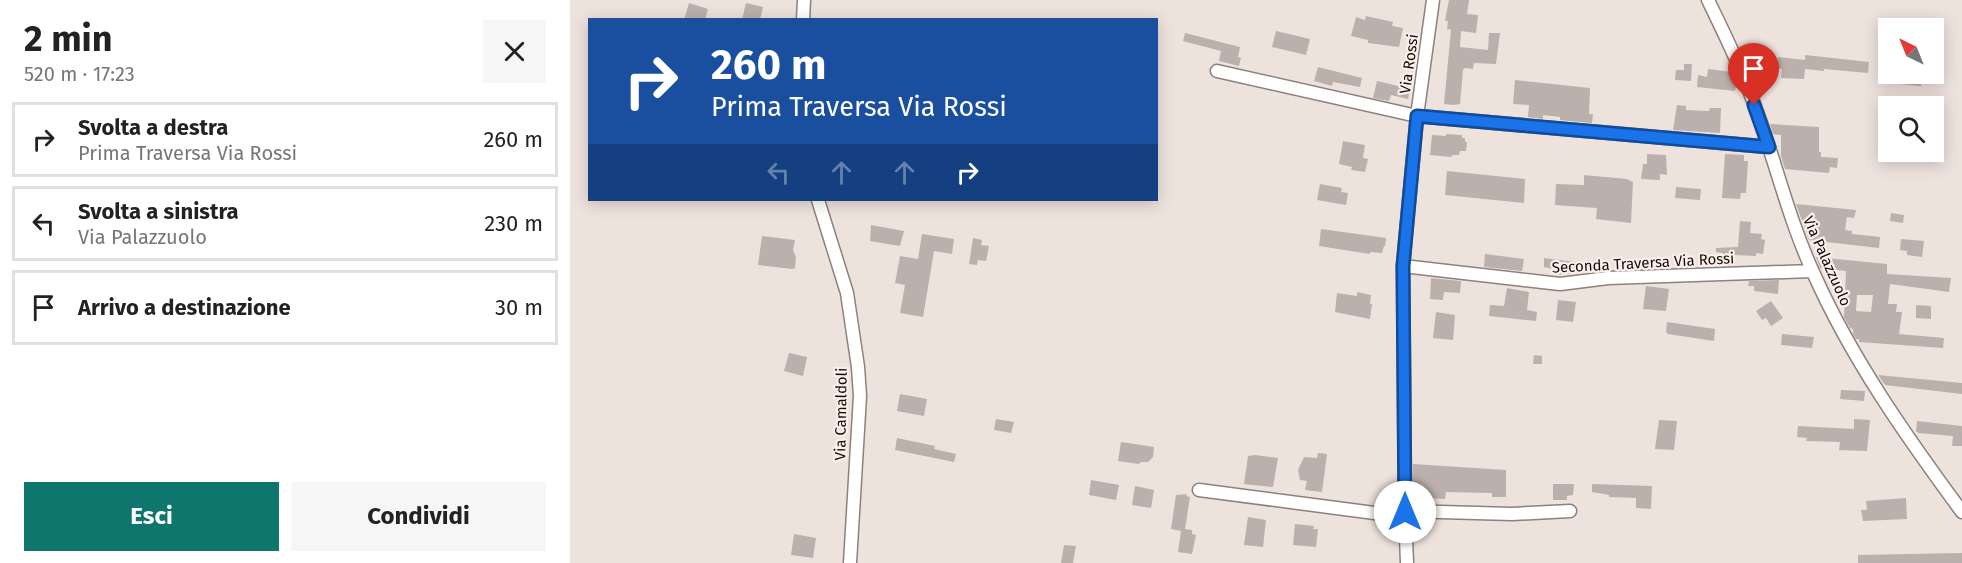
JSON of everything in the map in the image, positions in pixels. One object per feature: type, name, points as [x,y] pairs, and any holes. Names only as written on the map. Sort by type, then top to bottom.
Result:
[{"type":"street","points":[[803,18],[804,0]]},
{"type":"street","name":"Via Rossi","points":[[1407,563],[1403,266],[1417,116],[1433,0]]},
{"type":"street","name":"Via Palazzuolo","points":[[1708,0],[1747,83],[1786,203],[1812,271],[1851,347],[1916,449],[1962,512]]},
{"type":"street","points":[[1217,71],[1417,116],[1769,147]]},
{"type":"street","name":"Via Camaldoli","points":[[818,201],[847,293],[858,368],[860,396],[850,563]]},
{"type":"street","name":"Seconda Traversa Via Rossi","points":[[1403,266],[1560,284],[1619,278],[1812,271]]},
{"type":"street","points":[[1199,490],[1405,514],[1512,514],[1570,511]]},
{"type":"building","points":[[1449,0],[1469,0],[1467,14],[1478,15],[1476,33],[1461,31],[1460,47],[1488,50],[1489,33],[1500,33],[1496,64],[1474,63],[1473,69],[1465,68],[1460,104],[1453,105],[1444,104],[1451,30],[1447,29],[1448,21],[1445,21]]},
{"type":"building","points":[[689,3],[708,9],[706,18],[685,18]]},
{"type":"building","points":[[746,3],[763,7],[760,18],[742,18]]},
{"type":"building","points":[[1366,16],[1393,22],[1392,26],[1403,28],[1399,47],[1368,43],[1368,40],[1351,36],[1356,17],[1365,20]]},
{"type":"building","points":[[1276,31],[1310,39],[1306,55],[1272,47]]},
{"type":"building","points":[[1185,33],[1240,47],[1239,66],[1219,61],[1221,51],[1183,41]]},
{"type":"building","points":[[1805,55],[1869,62],[1868,73],[1805,69],[1804,79],[1781,78],[1782,69],[1777,68],[1778,57],[1805,60]]},
{"type":"building","points":[[1684,64],[1692,64],[1691,81],[1675,80],[1676,70],[1684,70]]},
{"type":"building","points":[[1318,67],[1362,78],[1360,87],[1333,82],[1332,86],[1314,81]]},
{"type":"building","points":[[1708,69],[1732,72],[1737,82],[1735,91],[1697,87],[1698,75],[1707,77]]},
{"type":"building","points":[[1515,80],[1590,88],[1589,114],[1593,114],[1592,123],[1560,120],[1560,117],[1543,115],[1543,119],[1528,117],[1529,105],[1513,104]]},
{"type":"building","points":[[1377,81],[1410,89],[1408,99],[1391,95],[1389,101],[1373,98]]},
{"type":"building","points":[[1677,105],[1686,106],[1686,110],[1709,111],[1710,108],[1721,108],[1720,133],[1673,130]]},
{"type":"building","points":[[1770,124],[1819,127],[1821,157],[1838,158],[1837,168],[1830,167],[1829,173],[1785,169],[1781,156],[1781,135],[1773,134]]},
{"type":"building","points":[[1446,134],[1462,135],[1467,142],[1466,151],[1460,151],[1459,155],[1452,155],[1452,157],[1430,155],[1432,135],[1446,136]]},
{"type":"building","points":[[1343,141],[1365,145],[1363,158],[1368,159],[1365,172],[1351,170],[1352,167],[1339,164]]},
{"type":"building","points":[[1647,154],[1666,155],[1667,175],[1660,174],[1660,180],[1641,179],[1643,164],[1647,164]]},
{"type":"building","points":[[1725,154],[1744,155],[1744,161],[1748,161],[1746,193],[1741,193],[1740,199],[1722,198]]},
{"type":"building","points":[[1447,171],[1525,179],[1524,203],[1445,195]]},
{"type":"building","points":[[1584,175],[1627,179],[1633,182],[1631,223],[1596,219],[1597,208],[1555,205],[1556,184],[1584,185]]},
{"type":"building","points":[[1320,184],[1342,188],[1341,192],[1348,193],[1346,205],[1317,200]]},
{"type":"building","points":[[1676,187],[1701,189],[1700,200],[1675,198]]},
{"type":"building","points":[[1796,204],[1856,210],[1854,218],[1847,217],[1845,230],[1852,231],[1852,234],[1880,237],[1879,248],[1809,240]]},
{"type":"building","points":[[1891,213],[1904,215],[1903,223],[1890,221]]},
{"type":"building","points":[[1740,221],[1751,222],[1750,233],[1762,234],[1761,239],[1765,240],[1763,254],[1734,255],[1733,265],[1724,266],[1723,253],[1716,252],[1716,248],[1738,247]]},
{"type":"building","points":[[871,225],[904,231],[900,246],[870,241]]},
{"type":"building","points":[[1321,229],[1386,238],[1385,246],[1382,253],[1370,252],[1370,254],[1319,246]]},
{"type":"building","points":[[922,234],[954,239],[952,254],[934,251],[923,317],[900,313],[905,285],[895,283],[900,256],[918,259]]},
{"type":"building","points":[[762,236],[795,240],[793,250],[796,257],[795,268],[758,265]]},
{"type":"building","points":[[973,238],[982,240],[981,245],[989,246],[986,261],[978,260],[977,265],[969,264]]},
{"type":"building","points":[[1901,239],[1924,241],[1922,257],[1907,255],[1907,251],[1900,250]]},
{"type":"building","points":[[1485,254],[1524,259],[1522,271],[1484,267]]},
{"type":"building","points":[[1816,257],[1887,264],[1887,274],[1951,278],[1949,292],[1890,284],[1888,304],[1897,304],[1896,312],[1902,312],[1899,334],[1944,338],[1943,348],[1859,342],[1844,317],[1846,271],[1820,268]],"holes":[[[1857,295],[1873,295],[1871,312],[1856,311]]]},
{"type":"building","points":[[1544,258],[1599,265],[1598,271],[1553,275],[1554,269],[1544,267]]},
{"type":"building","points":[[1431,278],[1461,281],[1460,293],[1444,292],[1443,300],[1430,299]]},
{"type":"building","points":[[1779,280],[1778,294],[1754,291],[1754,286],[1748,286],[1749,281]]},
{"type":"building","points":[[1646,286],[1669,289],[1666,311],[1643,309]]},
{"type":"building","points":[[1507,288],[1529,292],[1527,310],[1537,312],[1536,321],[1489,316],[1490,305],[1504,306]]},
{"type":"building","points":[[1357,292],[1371,295],[1370,319],[1335,312],[1337,293],[1357,296]]},
{"type":"building","points":[[1558,300],[1576,302],[1573,322],[1556,320]]},
{"type":"building","points":[[1771,301],[1783,318],[1771,326],[1766,318],[1762,320],[1756,311]]},
{"type":"building","points":[[1916,305],[1931,306],[1931,319],[1916,318]]},
{"type":"building","points":[[1436,312],[1455,315],[1453,340],[1433,338]]},
{"type":"building","points":[[1667,322],[1715,329],[1714,341],[1668,334],[1666,332]]},
{"type":"building","points":[[1782,334],[1814,337],[1812,348],[1781,345]]},
{"type":"building","points":[[789,353],[807,357],[803,376],[784,371]]},
{"type":"building","points":[[1534,355],[1542,356],[1542,364],[1533,364]]},
{"type":"building","points":[[1878,375],[1962,383],[1962,394],[1885,385]]},
{"type":"building","points":[[1841,390],[1865,391],[1864,401],[1840,399]]},
{"type":"building","points":[[900,394],[927,399],[924,416],[897,411]]},
{"type":"building","points":[[996,419],[1014,422],[1011,433],[994,430]]},
{"type":"building","points":[[1854,419],[1870,420],[1867,451],[1839,450],[1840,442],[1806,441],[1807,438],[1797,437],[1798,426],[1854,429]]},
{"type":"building","points":[[1659,420],[1677,421],[1674,450],[1655,449]]},
{"type":"building","points":[[1917,421],[1962,426],[1962,446],[1952,446],[1953,436],[1916,432]]},
{"type":"building","points":[[897,438],[935,446],[934,449],[956,454],[954,462],[895,450]]},
{"type":"building","points":[[1121,442],[1154,447],[1153,457],[1148,462],[1139,464],[1118,461]]},
{"type":"building","points":[[1318,453],[1327,454],[1322,492],[1305,490],[1307,481],[1300,480],[1298,470],[1304,457],[1317,458]]},
{"type":"building","points":[[1248,456],[1278,458],[1273,487],[1244,484]]},
{"type":"building","points":[[1413,464],[1506,470],[1506,497],[1492,497],[1492,493],[1446,492],[1445,499],[1428,498],[1428,490],[1413,489]]},
{"type":"building","points":[[1091,480],[1119,485],[1116,500],[1089,495]]},
{"type":"building","points":[[1553,484],[1574,484],[1573,495],[1567,496],[1567,500],[1553,500]]},
{"type":"building","points":[[1592,484],[1652,486],[1651,509],[1636,508],[1636,498],[1609,497],[1609,495],[1592,492]]},
{"type":"building","points":[[1135,486],[1154,490],[1151,508],[1132,505]]},
{"type":"building","points":[[1187,494],[1186,496],[1190,497],[1185,529],[1192,530],[1192,534],[1196,535],[1192,554],[1178,552],[1181,531],[1171,529],[1176,495]]},
{"type":"building","points":[[1906,498],[1907,519],[1863,521],[1861,510],[1867,510],[1866,501]]},
{"type":"building","points":[[1248,517],[1266,520],[1263,547],[1244,545]]},
{"type":"building","points":[[1295,524],[1314,526],[1313,529],[1318,529],[1316,547],[1293,545]]},
{"type":"building","points":[[794,534],[816,538],[813,558],[791,555]]},
{"type":"building","points":[[1064,545],[1076,546],[1073,563],[1061,563]]},
{"type":"building","points":[[1962,553],[1962,563],[1858,563],[1858,555]]},
{"type":"route","points":[[1405,512],[1403,266],[1417,116],[1769,147],[1754,105]]}]
